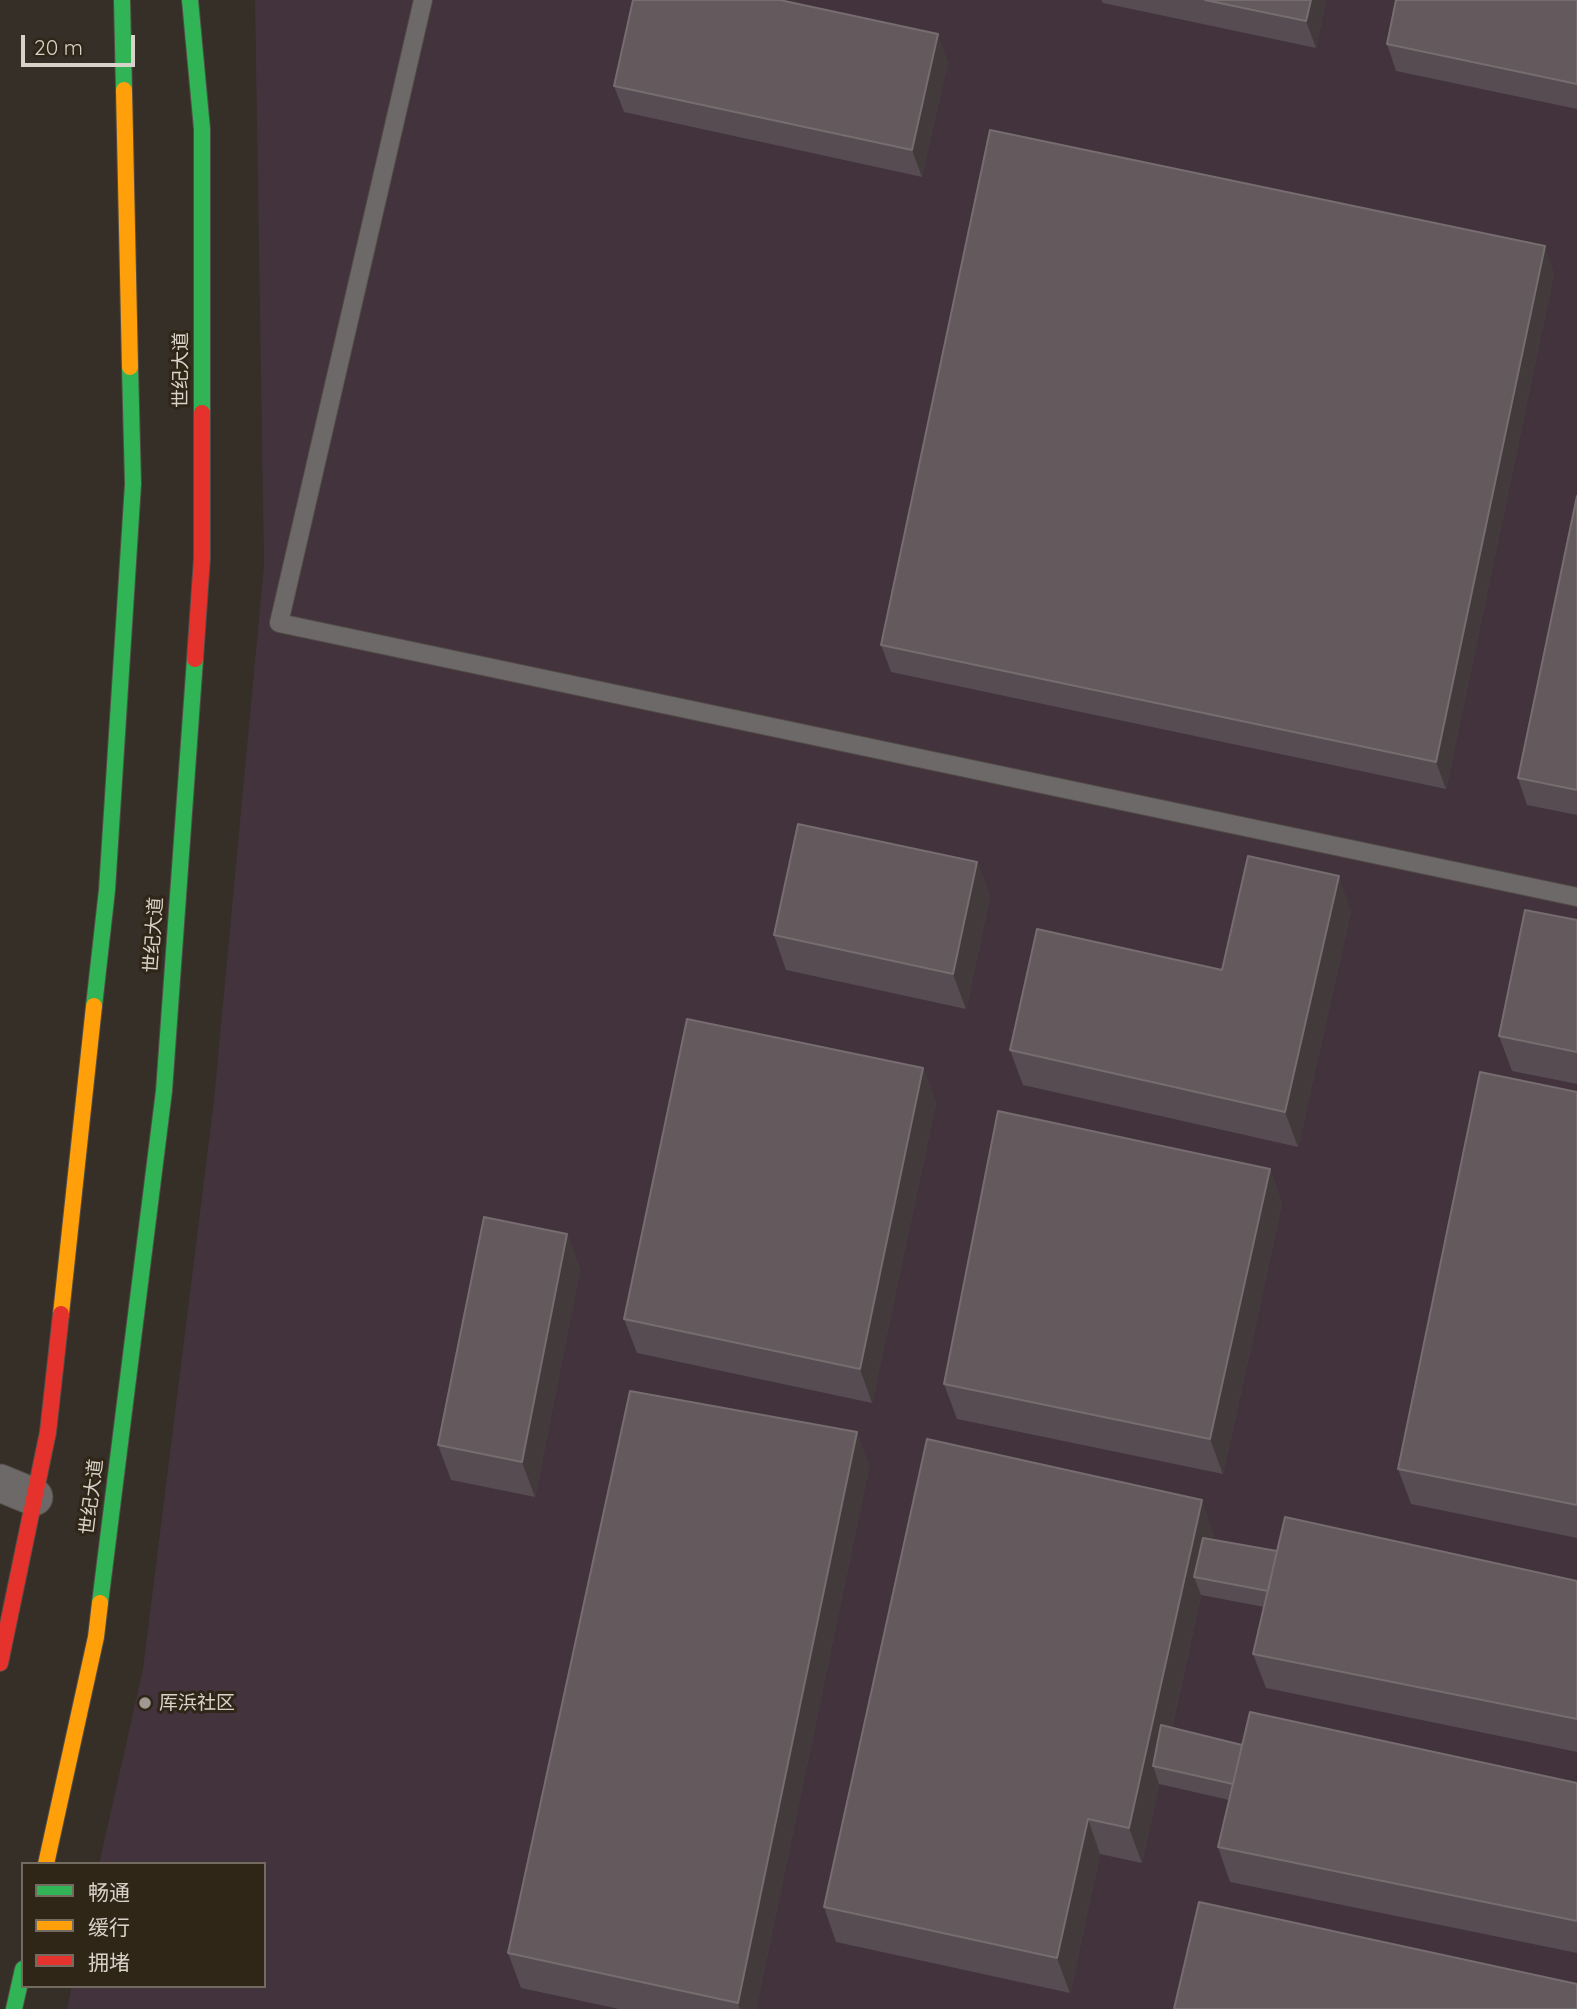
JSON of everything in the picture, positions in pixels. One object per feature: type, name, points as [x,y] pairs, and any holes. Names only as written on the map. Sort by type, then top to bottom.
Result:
[{"type":"main road","points":[[0,1663],[48,1432],[107,890],[133,484],[122,0]]},
{"type":"main road","name":"世纪大道","points":[[46,1862],[96,1637],[164,1091],[202,558],[202,130],[190,0]]},
{"type":"main road","points":[[14,2009],[21,1978]]},
{"type":"street","points":[[0,1483],[34,1497]]},
{"type":"lane","points":[[423,0],[279,623],[1577,897]]},
{"type":"shaded area","points":[[255,0],[1577,0],[1577,2009],[67,2009],[72,1988],[266,1988],[266,1862],[99,1862],[143,1669],[214,1100],[264,565]]},
{"type":"building","points":[[633,0],[780,0],[938,34],[912,150],[614,86]]},
{"type":"building","points":[[1205,0],[1311,0],[1306,21]]},
{"type":"building","points":[[1396,0],[1577,0],[1577,84],[1387,44]]},
{"type":"building","points":[[990,130],[1545,246],[1436,762],[881,645]]},
{"type":"building","points":[[1577,496],[1577,790],[1518,778]]},
{"type":"building","points":[[798,824],[977,862],[953,974],[774,935]]},
{"type":"building","points":[[1248,856],[1339,876],[1285,1112],[1010,1050],[1037,929],[1222,970]]},
{"type":"building","points":[[1525,910],[1577,920],[1577,1052],[1499,1036]]},
{"type":"building","points":[[687,1019],[923,1068],[860,1369],[624,1319]]},
{"type":"building","points":[[1480,1072],[1577,1092],[1577,1505],[1398,1469]]},
{"type":"building","points":[[998,1111],[1270,1169],[1210,1439],[944,1384]]},
{"type":"building","points":[[484,1217],[567,1234],[522,1462],[438,1445]]},
{"type":"building","points":[[630,1391],[857,1432],[738,2003],[508,1953]]},
{"type":"building","points":[[927,1439],[1202,1500],[1129,1828],[1088,1819],[1057,1958],[824,1907]]},
{"type":"building","points":[[1285,1517],[1577,1581],[1577,1719],[1253,1654]]},
{"type":"building","points":[[1203,1538],[1277,1551],[1268,1591],[1194,1577]]},
{"type":"building","points":[[1250,1712],[1577,1783],[1577,1921],[1218,1847]]},
{"type":"building","points":[[1161,1725],[1242,1745],[1233,1784],[1153,1766]]},
{"type":"building","points":[[1199,1902],[1577,1984],[1577,2009],[1174,2009]]},
{"type":"traffic: fast","points":[[122,0],[124,90]]},
{"type":"traffic: fast","points":[[190,0],[202,129],[202,413]]},
{"type":"traffic: fast","points":[[94,1006],[107,890],[133,484],[130,367]]},
{"type":"traffic: fast","points":[[100,1603],[164,1091],[195,659]]},
{"type":"traffic: fast","points":[[14,2009],[21,1978]]},
{"type":"traffic: slow","points":[[124,90],[130,367]]},
{"type":"traffic: slow","points":[[61,1314],[94,1006]]},
{"type":"traffic: slow","points":[[46,1862],[96,1637],[100,1603]]},
{"type":"traffic: jam","points":[[195,659],[202,558],[202,413]]},
{"type":"traffic: jam","points":[[0,1663],[48,1432],[61,1314]]},
{"type":"place","name":"厍浜社区","points":[[145,1703]]}]
